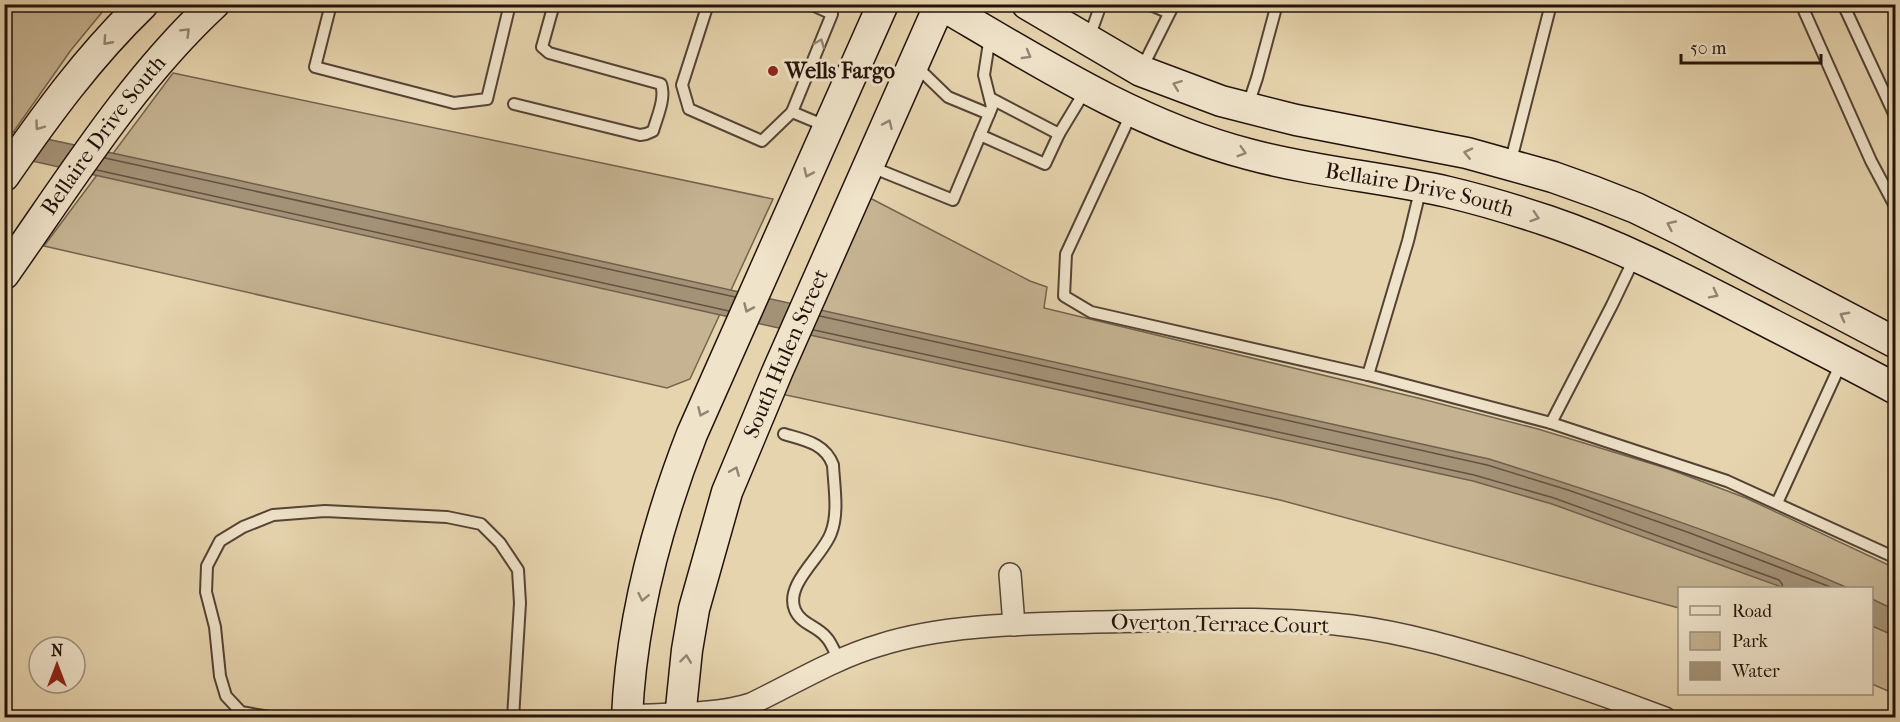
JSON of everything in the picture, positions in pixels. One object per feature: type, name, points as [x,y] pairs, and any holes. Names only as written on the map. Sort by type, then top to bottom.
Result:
[{"type":"main road","points":[[4,176],[74,80],[110,37],[143,4]]},
{"type":"main road","name":"Bellaire Drive South","points":[[4,274],[134,91],[181,37],[214,4]]},
{"type":"main road","points":[[627,717],[629,681],[638,624],[662,521],[692,434],[883,4]]},
{"type":"main road","name":"Bellaire Drive South","points":[[940,4],[1086,89],[1132,112],[1206,141],[1248,154],[1421,187],[1499,205],[1552,223],[1635,256],[1842,361],[1892,379]]},
{"type":"main road","name":"South Hulen Street","points":[[680,715],[694,609],[727,492],[778,370],[940,4]]},
{"type":"main road","name":"Bellaire Drive South","points":[[1027,4],[1141,71],[1234,105],[1510,164],[1553,177],[1636,208],[1896,343]]},
{"type":"main road","points":[[1206,141],[1234,105]]},
{"type":"main road","points":[[1499,205],[1510,164]]},
{"type":"street","points":[[1010,574],[1014,625]]},
{"type":"street","name":"Overton Terrace Court","points":[[627,717],[718,712],[751,704],[839,661],[878,645],[967,629],[1014,625],[1258,620],[1295,620],[1353,626],[1431,641],[1469,651],[1665,717]]},
{"type":"lane","points":[[331,4],[315,67],[454,103],[487,99],[510,4]]},
{"type":"lane","points":[[514,104],[640,135],[653,131],[660,108],[663,90],[661,84],[549,53],[542,47],[555,4]]},
{"type":"lane","points":[[708,4],[682,85],[689,109],[762,141],[792,112],[832,14],[810,4]]},
{"type":"lane","points":[[1088,41],[1101,4]]},
{"type":"lane","points":[[1141,71],[1172,9],[1149,4]]},
{"type":"lane","points":[[1234,105],[1257,78],[1277,4]]},
{"type":"lane","points":[[1801,4],[1871,160],[1896,208]]},
{"type":"lane","points":[[1843,4],[1896,118]]},
{"type":"lane","points":[[1510,164],[1551,5]]},
{"type":"lane","points":[[868,166],[953,200],[992,107],[984,75],[991,33]]},
{"type":"lane","points":[[915,64],[948,97],[989,114]]},
{"type":"lane","points":[[980,135],[1045,164],[1059,134],[1086,89]]},
{"type":"lane","points":[[990,98],[1059,134]]},
{"type":"lane","points":[[792,112],[829,128]]},
{"type":"lane","points":[[1132,112],[1066,254],[1064,296],[1091,312],[1368,375],[1551,423],[1727,481],[1896,558]]},
{"type":"lane","points":[[1368,375],[1408,241],[1421,187]]},
{"type":"lane","points":[[1551,423],[1635,256]]},
{"type":"lane","points":[[1777,502],[1842,361]]},
{"type":"lane","points":[[784,434],[824,448],[833,465],[834,521],[831,533],[827,543],[800,580],[795,590],[794,600],[795,609],[801,618],[827,637],[839,661]]},
{"type":"lane","points":[[274,717],[241,712],[226,696],[220,676],[215,627],[206,592],[207,566],[220,541],[243,527],[273,516],[326,511],[447,517],[481,524],[500,543],[518,570],[520,592],[513,717]]},
{"type":"lane","points":[[597,717],[627,717]]},
{"type":"green space","points":[[108,5],[71,50],[5,144],[5,10]]},
{"type":"green space","points":[[173,73],[773,199],[690,379],[667,388],[44,246]]},
{"type":"green space","points":[[870,198],[1030,281],[1047,287],[1044,308],[1418,398],[1538,429],[1669,469],[1746,498],[1895,568],[1895,694],[1873,684],[1873,587],[1678,587],[1678,608],[1280,500],[781,394]]},
{"type":"water","points":[[5,130],[1489,459],[1670,519],[1846,587],[1781,587],[1552,504],[1473,481],[5,155]]},
{"type":"water","points":[[1873,599],[1895,610],[1895,636],[1873,626]]},
{"type":"place","name":"Wells Fargo","points":[[773,71]]}]
